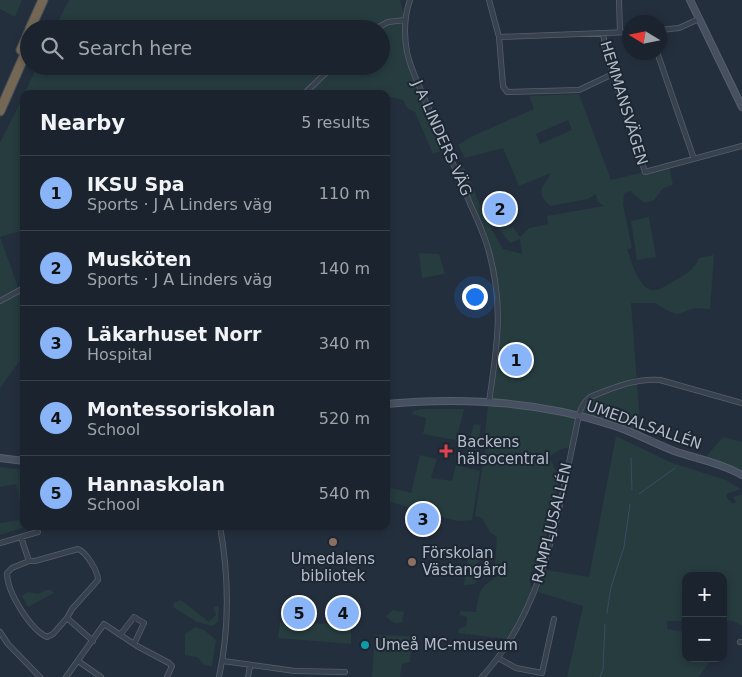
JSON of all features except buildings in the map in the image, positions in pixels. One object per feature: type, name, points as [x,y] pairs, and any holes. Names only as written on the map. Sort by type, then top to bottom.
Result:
[{"type":"highway","points":[[34,20],[43,0]]},
{"type":"highway","points":[[40,20],[48,0]]},
{"type":"highway","points":[[0,98],[20,51]]},
{"type":"highway","points":[[0,112],[20,66]]},
{"type":"street","name":"J A LINDERS VÄG","points":[[410,0],[405,20],[408,58],[479,224],[494,273],[498,298],[499,330],[489,402]]},
{"type":"street","points":[[489,0],[499,37],[503,86],[507,92],[579,90],[613,74]]},
{"type":"street","name":"HEMMANSVÄGEN","points":[[619,0],[620,32]]},
{"type":"street","points":[[690,0],[742,107]]},
{"type":"street","points":[[667,29],[679,28],[699,19]]},
{"type":"street","points":[[390,22],[405,20]]},
{"type":"street","points":[[499,37],[620,32]]},
{"type":"street","name":"HEMMANSVÄGEN","points":[[603,33],[605,49],[645,172],[694,158]]},
{"type":"street","points":[[661,60],[694,158],[742,146]]},
{"type":"street","points":[[308,90],[324,75]]},
{"type":"street","points":[[0,301],[20,290]]},
{"type":"street","points":[[579,415],[582,406],[590,397],[631,382],[646,379],[675,384],[742,402]]},
{"type":"street","name":"UMEDALSALLÉN","points":[[390,404],[428,400],[489,402],[520,404],[579,415],[616,426],[682,454],[721,464],[742,475]]},
{"type":"street","name":"RAMPLJUSALLÉN","points":[[482,677],[498,658],[518,626],[541,577],[579,415]]},
{"type":"street","points":[[0,458],[20,460]]},
{"type":"street","points":[[219,677],[223,661],[228,602],[221,530]]},
{"type":"street","points":[[0,543],[38,532]]},
{"type":"street","points":[[21,537],[29,561]]},
{"type":"street","points":[[81,549],[97,573],[98,580],[72,609],[67,618],[53,634],[48,636],[36,628],[24,614],[13,595],[6,577],[7,573],[12,568],[29,561],[81,549]]},
{"type":"street","points":[[120,636],[134,617],[144,623],[134,644]]},
{"type":"street","points":[[67,618],[93,641]]},
{"type":"street","points":[[498,658],[516,668],[542,673],[554,620]]},
{"type":"street","points":[[66,677],[104,624],[120,636],[171,665],[167,677]]},
{"type":"street","points":[[0,632],[8,644],[40,677]]},
{"type":"street","points":[[78,661],[102,677]]},
{"type":"street","points":[[223,661],[323,675],[345,672]]},
{"type":"street","points":[[248,677],[250,666]]},
{"type":"street","points":[[294,677],[295,671]]},
{"type":"green space","points":[[0,0],[22,0],[15,17],[0,9]]},
{"type":"green space","points":[[69,0],[400,0],[405,20],[407,51],[446,149],[433,154],[415,112],[407,108],[403,100],[390,97],[390,90],[26,90],[33,75],[390,75],[390,20],[59,20]]},
{"type":"green space","points":[[579,94],[611,180],[669,166],[673,185],[663,188],[654,200],[645,203],[630,191],[624,193],[623,204],[632,248],[627,249],[636,274],[648,289],[656,290],[661,288],[689,272],[699,258],[714,255],[710,309],[695,308],[678,314],[670,312],[655,303],[631,303],[641,437],[579,415],[572,447],[558,451],[547,460],[551,460],[555,470],[561,471],[540,563],[536,570],[531,571],[530,584],[533,589],[507,639],[458,633],[459,629],[466,626],[467,617],[460,615],[460,611],[476,612],[478,599],[483,587],[498,576],[501,568],[495,564],[497,537],[490,532],[482,518],[475,516],[485,449],[488,446],[483,448],[499,319],[488,249],[456,168],[463,165],[487,221],[503,249],[522,254],[520,239],[510,243],[495,224],[505,219],[510,228],[513,227],[520,237],[529,228],[548,224],[547,216],[604,206],[597,201],[596,194],[588,199],[550,206],[543,197],[542,190],[551,173],[519,186],[503,148],[465,158],[458,145],[473,136],[534,109],[529,96]],"holes":[[[568,120],[572,130],[540,144],[536,134]]]},
{"type":"green space","points":[[20,103],[20,231],[0,237],[0,143]]},
{"type":"green space","points":[[649,217],[656,257],[637,260],[631,221]]},
{"type":"green space","points":[[0,237],[20,290],[20,360],[0,388]]},
{"type":"green space","points":[[419,253],[439,254],[445,274],[422,278]]},
{"type":"green space","points":[[423,409],[464,409],[457,437],[469,441],[474,424],[481,425],[477,450],[462,447],[455,440],[423,434],[426,418],[412,414],[413,411]]},
{"type":"green space","points":[[616,436],[672,463],[726,480],[741,489],[726,494],[733,504],[736,502],[733,497],[742,495],[742,626],[733,621],[727,621],[727,572],[682,572],[682,621],[667,621],[667,629],[682,631],[682,662],[709,662],[699,677],[567,677],[583,606],[538,592],[546,570],[589,577]]},
{"type":"green space","points":[[723,437],[742,442],[742,475],[703,460]]},
{"type":"green space","points":[[420,455],[437,459],[431,478],[452,481],[456,465],[480,471],[472,520],[453,520],[390,502],[391,488],[411,493]]},
{"type":"green space","points":[[0,467],[20,470],[20,501],[16,484],[0,487]]},
{"type":"green space","points":[[20,520],[20,529],[0,535],[0,523]]},
{"type":"green space","points":[[470,546],[481,549],[483,556],[476,567],[479,579],[474,584],[464,585]]},
{"type":"green space","points":[[51,590],[54,593],[28,607],[22,596],[28,592],[38,594]]},
{"type":"green space","points":[[181,600],[209,622],[216,615],[213,607],[219,606],[218,621],[213,626],[197,622],[173,607],[174,603]]},
{"type":"green space","points":[[393,610],[404,612],[402,622],[395,623],[386,616]]},
{"type":"green space","points":[[280,622],[351,625],[351,644],[278,638]]},
{"type":"green space","points":[[195,627],[204,630],[216,640],[212,666],[204,665],[197,657],[185,655],[185,634]]},
{"type":"green space","points":[[375,635],[412,636],[410,662],[402,664],[400,677],[372,677]]},
{"type":"waterway","points":[[631,458],[632,490]]},
{"type":"waterway","points":[[639,494],[675,468]]},
{"type":"waterway","points":[[607,613],[611,587],[624,547],[630,504]]},
{"type":"waterway","points":[[600,677],[603,669],[605,624]]},
{"type":"place","name":"Musköten","points":[[500,209]]},
{"type":"place","name":"IKSU Spa","points":[[516,360]]},
{"type":"place","name":"Backens hälsocentral","points":[[446,451]]},
{"type":"place","name":"Läkarhuset Norr","points":[[423,519]]},
{"type":"place","name":"Umedalens bibliotek","points":[[333,542]]},
{"type":"place","name":"Förskolan Västangård","points":[[412,562]]},
{"type":"place","name":"Hannaskolan","points":[[299,613]]},
{"type":"place","name":"Montessoriskolan","points":[[343,613]]},
{"type":"place","name":"Umeå MC-museum","points":[[365,645]]}]
